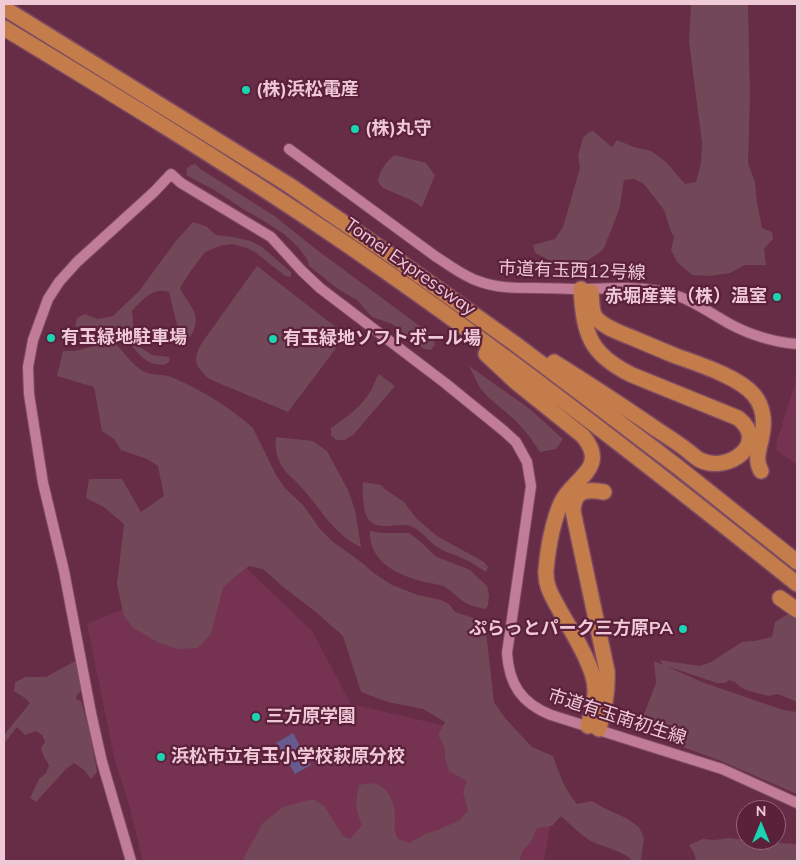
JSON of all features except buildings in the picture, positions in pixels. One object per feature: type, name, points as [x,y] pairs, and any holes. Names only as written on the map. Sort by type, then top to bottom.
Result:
[{"type":"highway","name":"Tomei Expressway","points":[[4,8],[289,185],[439,289],[591,401],[797,562]]},
{"type":"highway","name":"Tomei Expressway","points":[[4,28],[90,80],[332,234],[566,403],[640,459],[797,584]]},
{"type":"highway","points":[[439,289],[608,396],[700,460],[723,464],[743,453],[748,446],[750,438],[745,423],[738,418],[632,375],[616,367],[606,359],[590,340],[586,328],[583,316],[586,289]]},
{"type":"highway","points":[[586,289],[595,317],[603,324],[737,382],[754,395],[762,413],[764,424],[757,454],[758,466],[761,471]]},
{"type":"highway","points":[[429,303],[517,383],[583,436],[589,444],[592,460],[590,469],[563,500],[556,517],[546,580],[551,596],[591,669],[596,690],[593,728]]},
{"type":"highway","points":[[593,728],[607,698],[607,671],[573,511],[575,498],[580,494],[592,490],[604,492]]},
{"type":"highway","points":[[780,598],[797,610]]},
{"type":"street","name":"市道有玉西12号線","points":[[289,149],[435,256],[466,276],[478,281],[502,287],[639,288],[675,294],[741,330],[768,339],[796,344]]},
{"type":"street","name":"市道有玉南初生線","points":[[131,861],[102,762],[64,571],[43,483],[28,376],[34,340],[48,299],[59,282],[77,262],[171,174],[181,183],[271,237],[320,288],[445,383],[516,442],[527,462],[531,486],[506,653],[510,675],[522,696],[540,710],[722,769],[797,803]]},
{"type":"shaded area","points":[[691,4],[748,4],[750,97],[748,163],[755,182],[762,228],[772,232],[773,239],[764,249],[766,265],[745,265],[730,273],[709,276],[692,275],[677,262],[671,250],[674,237],[664,210],[644,184],[634,179],[624,180],[620,206],[603,250],[587,261],[562,266],[535,253],[533,245],[555,239],[563,227],[580,168],[578,156],[583,138],[588,133],[593,131],[612,147],[617,140],[651,151],[666,162],[685,184],[696,182],[701,163],[702,143],[689,41]]},
{"type":"shaded area","points":[[394,155],[426,163],[435,175],[422,207],[383,188],[378,182],[381,170]]},
{"type":"shaded area","points":[[195,164],[276,217],[313,247],[432,335],[435,345],[431,350],[424,349],[392,324],[372,317],[357,300],[338,289],[309,266],[307,259],[298,247],[284,234],[216,191],[186,175],[187,168]]},
{"type":"shaded area","points":[[193,222],[206,226],[216,235],[251,241],[262,247],[291,272],[291,277],[285,276],[255,252],[247,248],[232,244],[220,246],[205,252],[180,288],[193,309],[196,320],[193,332],[185,341],[179,333],[169,292],[158,291],[153,293],[143,299],[132,311],[137,345],[152,355],[170,357],[169,362],[164,365],[149,362],[124,338],[116,333],[106,333],[78,343],[83,328],[75,326],[77,318],[85,314],[98,319],[113,316],[139,291],[176,241]]},
{"type":"shaded area","name":"有玉緑地ソフトボール場","points":[[257,266],[346,335],[288,412],[209,379],[198,367],[196,360],[201,344]]},
{"type":"shaded area","points":[[113,341],[133,363],[144,371],[170,377],[195,388],[253,428],[276,475],[285,488],[303,505],[320,529],[332,541],[375,574],[392,585],[418,595],[441,600],[449,604],[455,612],[483,621],[485,623],[494,702],[505,718],[532,747],[553,756],[566,787],[577,804],[592,801],[626,818],[639,827],[644,838],[641,859],[644,861],[633,861],[617,851],[594,843],[561,816],[552,826],[537,828],[531,842],[523,850],[519,861],[242,861],[263,823],[283,807],[313,799],[324,806],[343,836],[350,839],[362,825],[356,805],[357,796],[359,785],[367,783],[380,786],[387,792],[394,806],[396,836],[398,839],[410,843],[425,834],[460,820],[468,811],[463,792],[467,781],[449,771],[445,759],[445,748],[438,735],[445,722],[423,709],[388,702],[361,692],[343,636],[263,569],[249,566],[223,588],[211,634],[198,648],[177,649],[157,642],[132,627],[124,616],[117,584],[124,524],[104,507],[86,498],[89,479],[122,479],[141,512],[164,496],[158,466],[147,459],[121,450],[114,439],[102,431],[94,387],[57,376],[63,351],[75,351]]},
{"type":"shaded area","points":[[469,366],[530,409],[563,439],[556,449],[540,452],[515,420],[480,388]]},
{"type":"shaded area","points":[[797,370],[797,465],[776,450]]},
{"type":"shaded area","points":[[379,374],[395,386],[354,434],[345,440],[336,440],[331,435],[331,428],[364,401]]},
{"type":"shaded area","points":[[276,437],[313,441],[327,451],[348,490],[355,510],[361,547],[351,542],[334,527],[306,492],[284,469],[277,456]]},
{"type":"shaded area","points":[[363,482],[381,485],[404,502],[417,519],[437,536],[484,562],[488,567],[486,572],[469,561],[437,547],[421,532],[410,526],[373,524],[365,512]]},
{"type":"shaded area","points":[[370,531],[409,533],[435,556],[470,570],[487,586],[489,595],[486,609],[464,602],[443,586],[416,580],[393,570],[376,554],[372,546]]},
{"type":"shaded area","name":"三方原学園","points":[[239,561],[312,631],[351,704],[463,730],[556,792],[544,861],[143,861],[129,805],[114,757],[87,624]]},
{"type":"shaded area","points":[[790,613],[797,618],[797,702],[778,694],[768,696],[746,690],[729,680],[725,683],[717,683],[666,666],[702,682],[783,710],[797,712],[797,794],[721,761],[637,732],[656,683],[654,661],[663,665],[660,660],[700,666],[711,662],[742,642],[772,637],[775,622]]},
{"type":"shaded area","points":[[75,661],[80,669],[83,689],[76,699],[81,701],[91,737],[97,772],[91,779],[84,770],[74,763],[66,769],[36,802],[30,798],[39,779],[46,773],[49,765],[41,748],[45,742],[42,735],[36,731],[25,735],[17,727],[4,744],[4,735],[30,703],[14,691],[15,682],[26,677],[46,677]]},
{"type":"shaded area","points":[[293,733],[311,765],[295,774],[276,743]]},
{"type":"shaded area","points":[[703,839],[736,839],[736,850],[786,850],[786,843],[797,844],[797,861],[696,861],[689,845]]},
{"type":"place","name":"(株)浜松電産","points":[[246,90]]},
{"type":"place","name":"(株)丸守","points":[[355,129]]},
{"type":"place","name":"赤堀産業（株）温室","points":[[777,297]]},
{"type":"place","name":"有玉緑地駐車場","points":[[51,338]]},
{"type":"place","name":"有玉緑地ソフトボール場","points":[[273,339]]},
{"type":"place","name":"ぷらっとパーク三方原PA","points":[[683,629]]},
{"type":"place","name":"三方原学園","points":[[256,717]]},
{"type":"place","name":"浜松市立有玉小学校萩原分校","points":[[161,757]]}]
